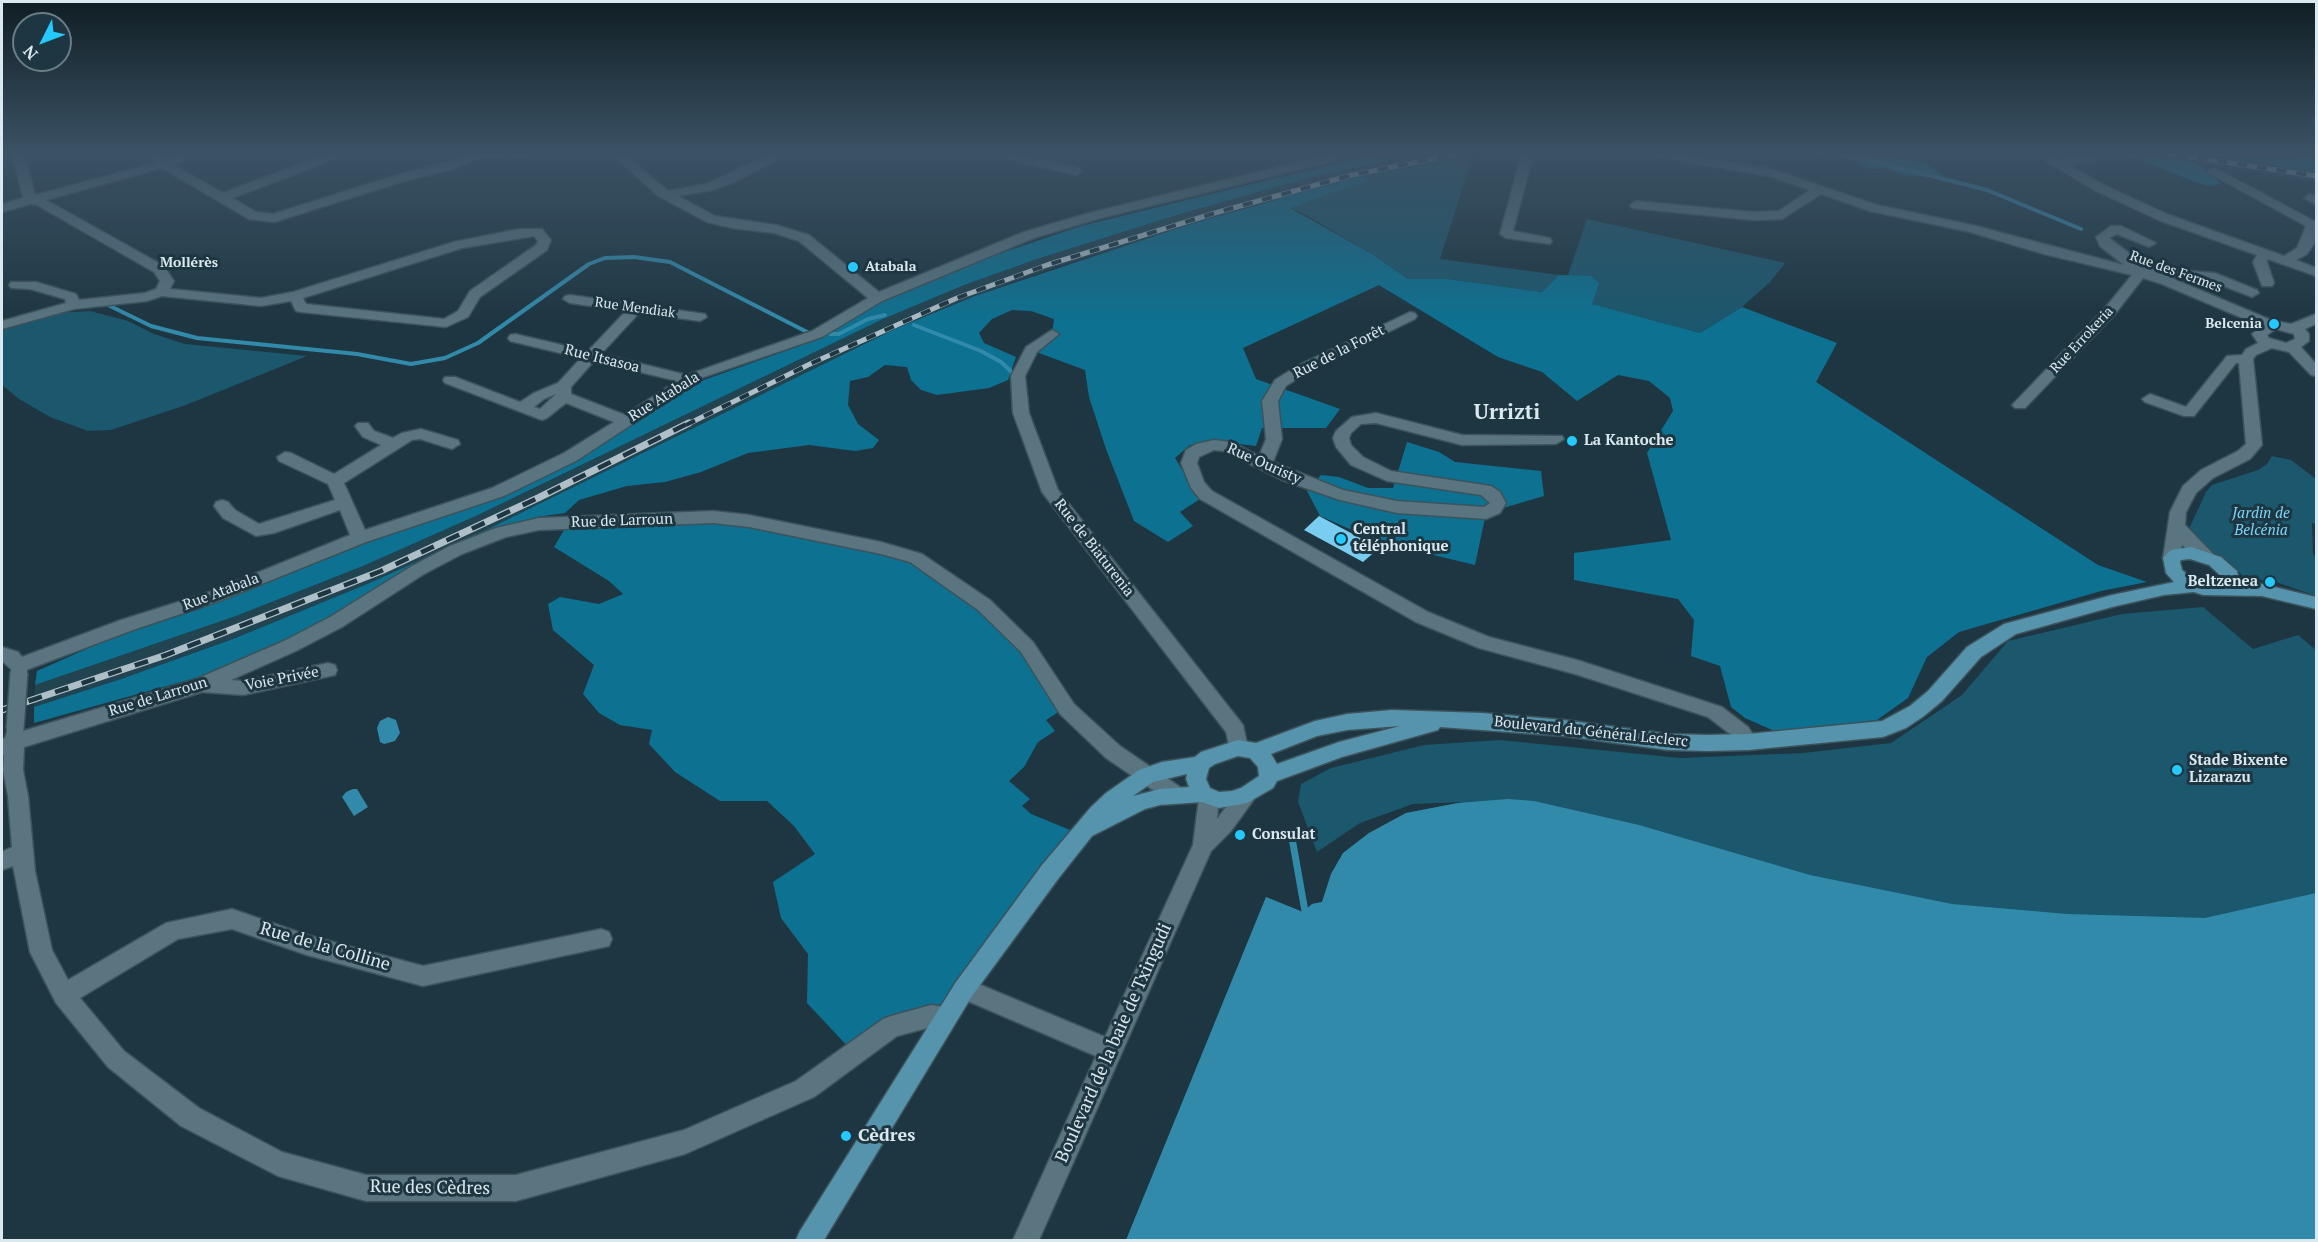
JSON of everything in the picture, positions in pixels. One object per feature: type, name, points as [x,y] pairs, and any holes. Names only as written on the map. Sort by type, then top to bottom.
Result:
[{"type":"main road","points":[[2164,589],[2176,555],[2191,553],[2221,565],[2229,582]]},
{"type":"main road","points":[[2174,565],[2194,586],[2212,591],[2229,582],[2316,603]]},
{"type":"main road","name":"Boulevard du Général Leclerc","points":[[1247,750],[1315,729],[1347,722],[1392,718],[1482,721],[1564,728],[1668,742],[1748,742],[1883,729],[1899,723],[1917,711],[1935,696],[1974,652],[2010,629],[2164,589],[2194,586]]},
{"type":"main road","name":"Boulevard du Général Leclerc","points":[[1270,775],[1339,750],[1444,721]]},
{"type":"main road","points":[[809,1240],[964,989],[1016,915],[1080,834],[1113,799],[1146,776],[1162,770],[1200,764],[1208,758],[1247,750],[1268,765],[1270,775],[1258,789],[1247,795],[1219,800],[1206,796],[1176,795],[1140,802],[1080,834]]},
{"type":"main road","points":[[1200,764],[1196,779],[1206,796]]},
{"type":"street","points":[[55,210],[159,269],[166,281],[161,292]]},
{"type":"street","points":[[243,210],[253,216],[274,218],[300,210]]},
{"type":"street","points":[[694,210],[711,219],[776,229],[804,238],[877,298]]},
{"type":"street","name":"Rue Atabala","points":[[19,668],[127,625],[216,596],[360,538],[498,492],[570,457],[699,374],[818,334],[877,298],[1040,232],[1118,210]]},
{"type":"street","points":[[1512,210],[1506,234],[1545,241]]},
{"type":"street","points":[[1688,210],[1753,216],[1782,215],[1789,210]]},
{"type":"street","name":"Rue des Fermes","points":[[1883,210],[2137,272],[2167,281],[2270,325],[2294,328]]},
{"type":"street","points":[[2148,210],[2316,272]]},
{"type":"street","points":[[2286,261],[2302,251],[2315,224],[2287,210]]},
{"type":"street","points":[[2149,243],[2116,230],[2102,237],[2105,243],[2128,259],[2137,272],[2210,276],[2252,293]]},
{"type":"street","points":[[2,326],[73,305],[147,297],[161,292],[261,302],[295,296],[459,245],[519,232],[537,232],[545,240],[542,247],[475,294],[463,314],[446,323],[301,308],[295,296]]},
{"type":"street","points":[[2264,254],[2260,262],[2267,283]]},
{"type":"street","name":"Rue Errokeria","points":[[2020,405],[2110,311],[2137,272]]},
{"type":"street","points":[[16,285],[31,285],[70,297],[73,305]]},
{"type":"street","name":"Rue Mendiak","points":[[570,299],[700,317]]},
{"type":"street","points":[[450,380],[542,415],[591,356],[636,308]]},
{"type":"street","name":"Rue de la Forêt","points":[[1264,464],[1274,439],[1270,401],[1280,383],[1302,369],[1410,316]]},
{"type":"street","points":[[2293,347],[2302,341],[2303,337],[2294,328],[2314,322]]},
{"type":"street","points":[[2270,325],[2259,334],[2260,337],[2270,344],[2293,347],[2316,372]]},
{"type":"street","name":"Rue de Biaturenia","points":[[1052,334],[1031,350],[1018,376],[1022,413],[1050,492],[1236,730],[1247,750]]},
{"type":"street","name":"Rue Itsasoa","points":[[515,338],[690,380]]},
{"type":"street","points":[[2174,565],[2178,512],[2189,490],[2197,481],[2244,455],[2254,445],[2246,359],[2251,352],[2270,344]]},
{"type":"street","points":[[2150,399],[2190,413],[2232,359],[2246,359]]},
{"type":"street","points":[[563,392],[626,421]]},
{"type":"street","name":"Rue Ouristy","points":[[1556,439],[1462,440],[1376,418],[1357,420],[1344,430],[1341,438],[1344,447],[1357,461],[1387,476],[1485,490],[1494,496],[1498,503],[1494,509],[1486,513],[1397,507],[1369,502],[1313,486],[1226,446],[1214,445],[1192,454],[1189,462],[1197,484],[1206,495],[1422,617],[1485,643],[1577,667],[1715,712],[1741,732],[1748,742]]},
{"type":"street","points":[[363,426],[368,434],[394,444]]},
{"type":"street","points":[[335,481],[408,436],[421,434],[452,444]]},
{"type":"street","points":[[285,457],[335,481],[360,538]]},
{"type":"street","points":[[222,507],[229,514],[256,530],[268,529],[344,503]]},
{"type":"street","name":"Rue de Larroun","points":[[10,740],[200,686],[290,646],[336,622],[418,570],[456,550],[502,532],[539,524],[713,517],[749,521],[859,543],[916,558],[984,605],[1027,647],[1066,708],[1113,752],[1176,795]]},
{"type":"street","points":[[2176,526],[2186,539],[2208,558]]},
{"type":"street","points":[[2,654],[11,657],[19,668]]},
{"type":"street","name":"Rue des Cèdres","points":[[19,668],[10,740],[13,770],[12,857],[24,871],[41,952],[64,995],[116,1059],[190,1117],[278,1163],[366,1188],[516,1188],[685,1142],[804,1089],[891,1027],[931,1016],[945,1018]]},
{"type":"street","name":"Voie Privée","points":[[200,686],[243,687],[328,670]]},
{"type":"street","points":[[1203,845],[1224,825],[1247,795]]},
{"type":"street","points":[[1203,845],[1206,796]]},
{"type":"street","name":"Boulevard de la baie de Txingudi","points":[[1026,1240],[1203,845]]},
{"type":"street","name":"Rue de la Colline","points":[[64,995],[174,930],[232,919],[307,945],[423,976],[601,939]]},
{"type":"street","points":[[964,989],[1110,1050]]},
{"type":"shaded area","points":[[1146,210],[1194,210],[1040,258],[964,285],[883,319],[478,515],[363,566],[236,616],[35,685],[37,671],[109,639],[200,609],[367,543],[485,502],[701,381],[819,339],[892,295],[984,259],[1081,226]]},
{"type":"shaded area","points":[[1194,210],[1238,210],[1047,270],[975,296],[895,329],[486,530],[372,582],[233,639],[34,707],[35,685],[236,616],[363,566],[478,515],[883,319],[964,285],[1040,258]]},
{"type":"shaded area","points":[[1240,210],[1293,210],[1372,254],[1408,279],[1448,279],[1542,292],[1559,275],[1591,276],[1599,283],[1592,304],[1700,333],[1742,307],[1837,343],[1816,382],[2098,565],[2147,582],[2101,591],[1959,632],[1927,657],[1908,698],[1877,720],[1779,733],[1745,718],[1731,707],[1720,666],[1691,656],[1694,620],[1678,599],[1574,580],[1574,553],[1671,540],[1647,453],[1673,411],[1670,398],[1649,381],[1618,375],[1577,401],[1542,372],[1498,357],[1379,285],[1243,348],[1256,379],[1340,409],[1326,428],[1262,428],[1256,446],[1222,442],[1190,445],[1175,458],[1200,499],[1180,512],[1193,526],[1168,542],[1134,521],[1089,397],[1085,370],[1031,350],[1052,334],[1054,319],[1031,311],[1012,310],[992,319],[979,333],[984,343],[1016,357],[1008,380],[989,388],[937,395],[921,390],[911,380],[907,367],[885,365],[868,377],[850,381],[848,405],[858,424],[879,440],[873,448],[855,451],[809,445],[748,453],[701,472],[665,482],[627,486],[579,500],[565,513],[537,517],[502,532],[336,622],[206,675],[34,723],[34,707],[233,639],[372,582],[486,530],[895,329],[975,296],[1194,223]]},
{"type":"shaded area","points":[[1407,442],[1439,452],[1455,462],[1541,471],[1544,496],[1486,513],[1475,565],[1379,542],[1320,516],[1307,491],[1321,475],[1339,477],[1368,488],[1393,488]]},
{"type":"shaded area","points":[[713,517],[916,558],[984,605],[1057,697],[1057,713],[1046,720],[1055,731],[1038,742],[1024,767],[1009,781],[1030,799],[1022,806],[1031,814],[1075,832],[959,985],[935,1010],[851,1050],[807,1003],[808,954],[781,918],[773,882],[815,854],[794,826],[767,801],[720,801],[675,772],[649,744],[652,730],[620,725],[599,713],[583,694],[594,665],[553,630],[548,604],[560,597],[599,604],[623,594],[609,581],[554,547],[568,523]]},
{"type":"shaded area","points":[[388,717],[396,720],[400,733],[395,741],[384,744],[380,742],[377,728],[380,721]]},
{"type":"shaded area","points":[[353,789],[357,789],[368,807],[354,816],[342,797]]},
{"type":"shaded area","points":[[1508,799],[1534,801],[1639,825],[1810,875],[1952,904],[2067,914],[2205,918],[2316,893],[2316,1240],[1126,1240],[1266,897],[1303,912],[1312,904],[1322,902],[1331,874],[1343,853],[1369,833],[1406,813],[1458,803]]},
{"type":"green space","points":[[1296,210],[1456,210],[1440,259],[1559,275],[1542,292],[1448,279],[1408,279],[1372,254]]},
{"type":"green space","points":[[1587,219],[1785,263],[1770,282],[1742,307],[1700,333],[1591,304],[1568,275]]},
{"type":"green space","points":[[90,311],[128,321],[154,334],[185,344],[307,356],[186,405],[111,430],[88,431],[50,417],[19,399],[2,385],[2,329],[56,313]]},
{"type":"green space","name":"Jardin de Belcénia","points":[[2272,456],[2291,460],[2316,479],[2316,524],[2312,523],[2313,554],[2316,558],[2316,596],[2279,583],[2244,577],[2228,561],[2207,551],[2188,531],[2206,492],[2212,485],[2258,470],[2267,464]]},
{"type":"green space","points":[[2203,607],[2253,649],[2298,635],[2316,650],[2316,1234],[1126,1240],[1266,897],[1303,912],[1312,904],[1322,902],[1331,874],[1343,853],[1369,833],[1406,813],[1463,802],[1413,804],[1360,823],[1317,852],[1298,802],[1301,784],[1331,768],[1424,745],[1500,740],[1680,758],[1803,753],[1891,743],[1962,695],[2008,641],[2122,614]]},
{"type":"building","name":"Central téléphonique","points":[[1319,516],[1379,548],[1363,562],[1304,530]]},
{"type":"waterway","points":[[2035,210],[2081,229]]},
{"type":"waterway","points":[[108,305],[151,326],[197,338],[357,354],[411,364],[445,358],[478,343],[589,264],[605,258],[634,257],[670,262],[809,333]]},
{"type":"waterway","points":[[830,334],[839,334],[868,319],[885,315]]},
{"type":"waterway","points":[[914,325],[981,351],[1001,362],[1014,374]]},
{"type":"waterway","points":[[1292,838],[1306,917]]},
{"type":"railway","points":[[686,425],[810,364],[957,298],[1047,265],[1226,210]]},
{"type":"railway","points":[[2,710],[166,655],[381,571],[538,498],[689,423]]},
{"type":"place","name":"Atabala","points":[[853,267]]},
{"type":"place","name":"Belcenia","points":[[2274,324]]},
{"type":"place","name":"La Kantoche","points":[[1572,441]]},
{"type":"place","name":"Central téléphonique","points":[[1341,539]]},
{"type":"place","name":"Beltzenea","points":[[2270,582]]},
{"type":"place","name":"Stade Bixente Lizarazu","points":[[2177,770]]},
{"type":"place","name":"Consulat","points":[[1240,835]]},
{"type":"place","name":"Cèdres","points":[[846,1136]]},
{"type":"district","name":"Mollérès","points":[[189,263]]},
{"type":"district","name":"Urrizti","points":[[1507,413]]}]
